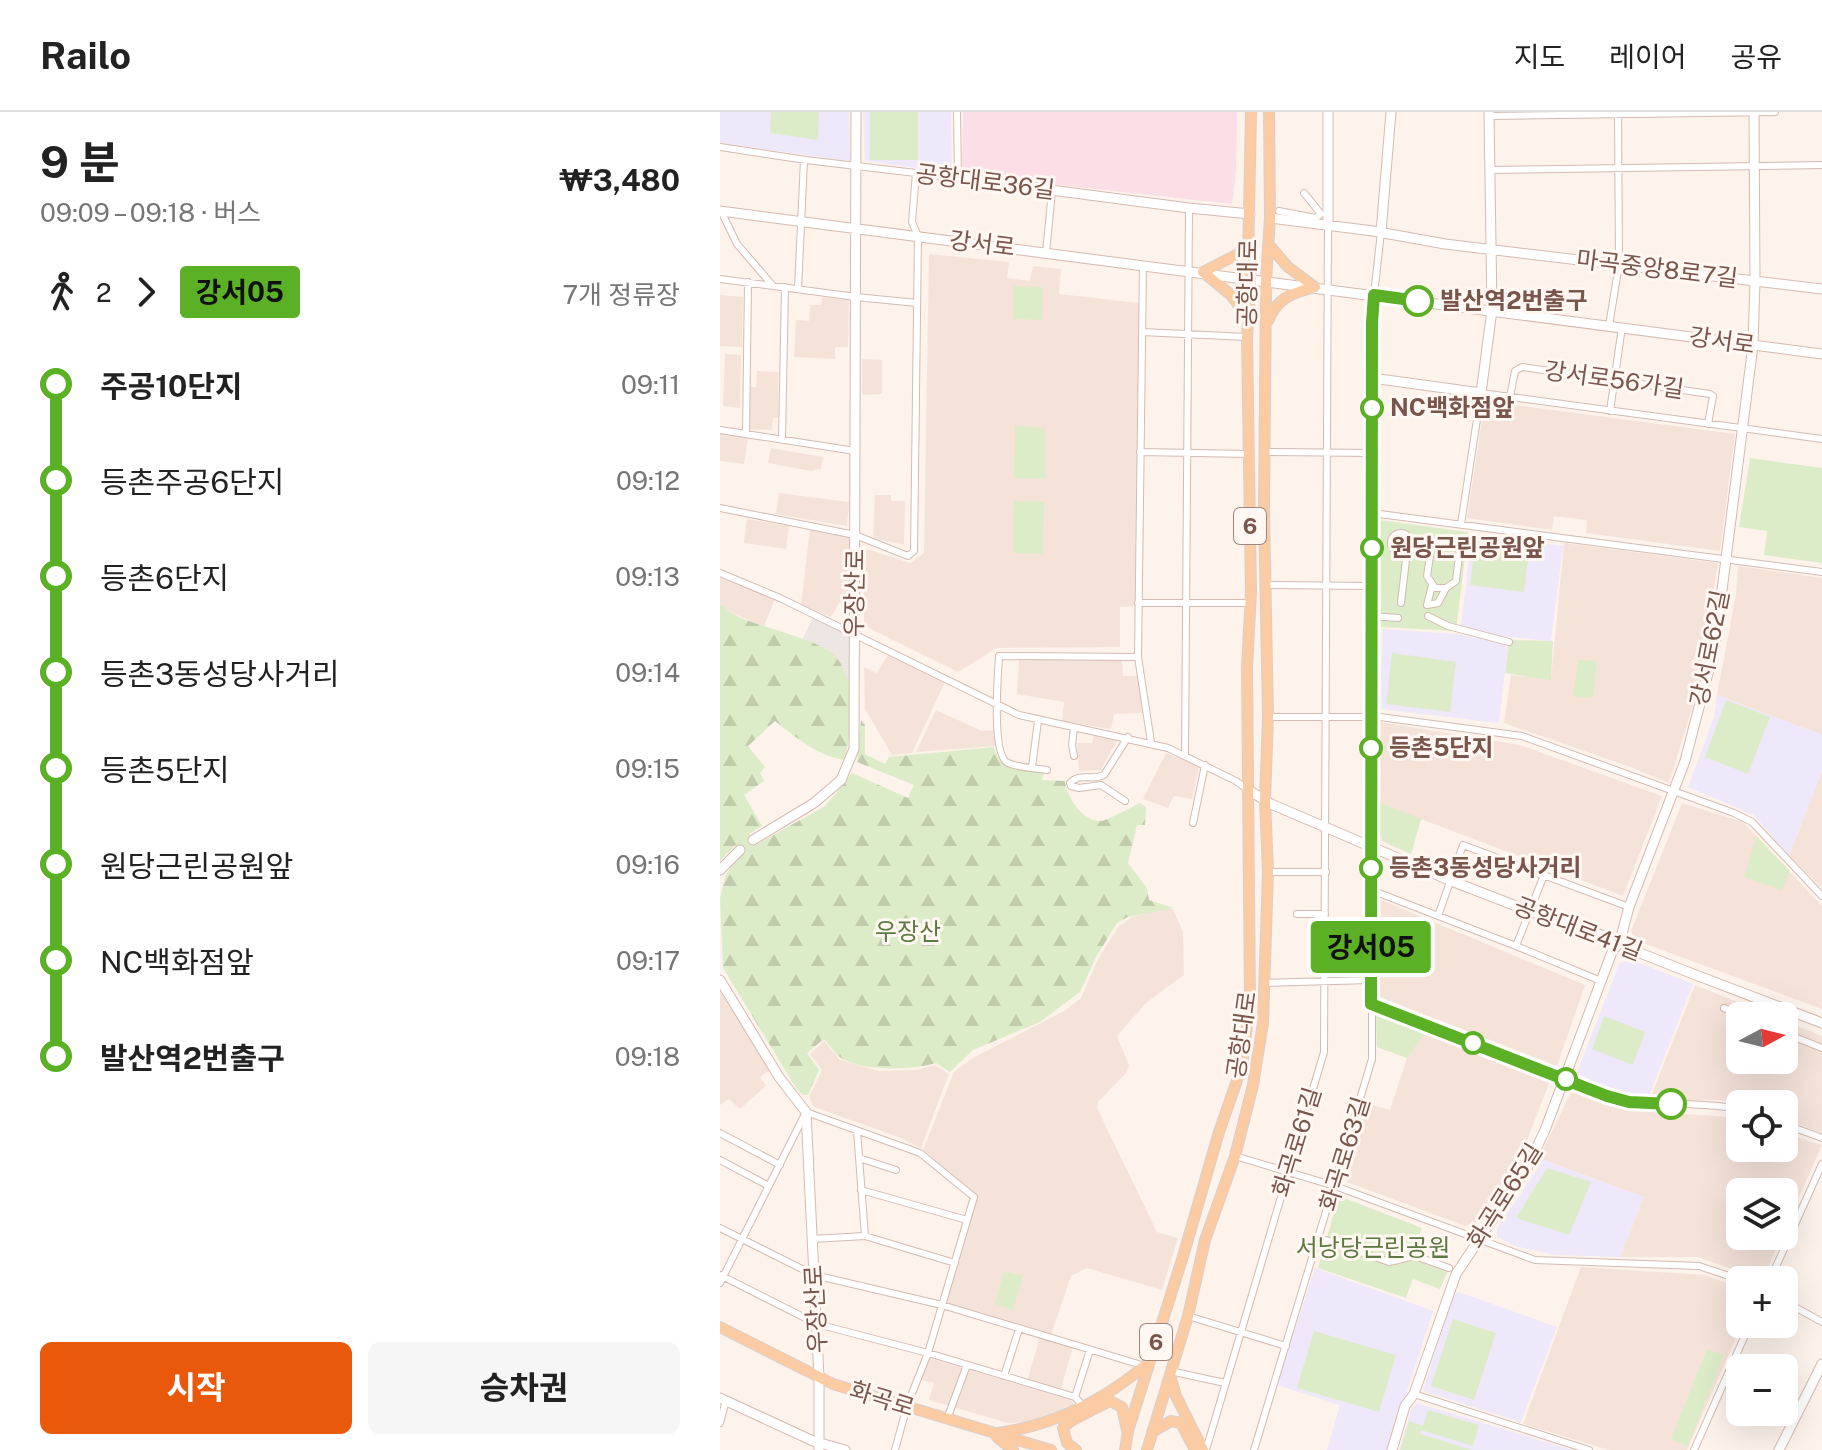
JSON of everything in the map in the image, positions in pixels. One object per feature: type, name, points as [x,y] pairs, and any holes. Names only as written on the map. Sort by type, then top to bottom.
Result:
[{"type":"main road","name":"공항대로","points":[[1125,1450],[1147,1364],[1242,1066],[1250,1001],[1247,698],[1250,454],[1247,337],[1251,279],[1248,242],[1251,112]]},
{"type":"main road","name":"공항대로","points":[[1147,1450],[1188,1316],[1205,1240],[1235,1156],[1259,1054],[1268,872],[1265,800],[1268,717],[1265,326],[1269,245],[1275,214],[1269,112]]},
{"type":"main road","points":[[1248,242],[1238,254],[1203,272],[1231,295],[1248,318]]},
{"type":"main road","points":[[1269,245],[1288,267],[1321,288]]},
{"type":"main road","points":[[1265,326],[1272,310],[1282,299],[1291,293],[1321,288]]},
{"type":"main road","name":"화곡로","points":[[720,1327],[819,1378],[1051,1450]]},
{"type":"main road","points":[[992,1434],[1039,1426],[1079,1402],[1111,1391],[1147,1364]]},
{"type":"main road","points":[[1170,1371],[1176,1396],[1204,1450]]},
{"type":"main road","points":[[1076,1450],[1067,1443],[1063,1428],[1110,1401],[1122,1407],[1128,1431]]},
{"type":"main road","points":[[1152,1432],[1171,1421],[1181,1423],[1195,1450]]},
{"type":"main road","points":[[992,1434],[1013,1450]]},
{"type":"street","points":[[856,112],[857,228]]},
{"type":"street","points":[[957,112],[958,178]]},
{"type":"street","points":[[1321,288],[1328,224],[1328,112]]},
{"type":"street","points":[[1372,378],[1374,295],[1391,112]]},
{"type":"street","name":"강서로62길","points":[[1620,941],[1629,907],[1685,761],[1715,646],[1753,345],[1754,112]]},
{"type":"street","points":[[1461,524],[1492,310],[1489,114],[1775,112]]},
{"type":"street","points":[[1609,326],[1619,264],[1618,113]]},
{"type":"street","name":"공항대로36길","points":[[720,147],[1250,214]]},
{"type":"street","points":[[798,289],[804,160]]},
{"type":"street","points":[[1490,170],[1822,165]]},
{"type":"street","name":"강서로","points":[[916,173],[912,222],[918,236]]},
{"type":"street","name":"강서로","points":[[1046,253],[1052,191]]},
{"type":"street","points":[[1275,214],[1316,218],[1321,214],[1304,193]]},
{"type":"street","points":[[1185,756],[1189,208]]},
{"type":"street","name":"강서로","points":[[720,210],[1822,354]]},
{"type":"street","name":"강서로","points":[[720,210],[737,244],[773,286]]},
{"type":"street","name":"공항대로","points":[[1275,214],[1445,244],[1491,249]]},
{"type":"street","name":"우장산로","points":[[753,840],[814,803],[841,780],[854,749],[857,228]]},
{"type":"street","points":[[720,508],[855,535],[897,554],[908,556],[914,551],[918,236]]},
{"type":"street","name":"마곡중앙8로7길","points":[[1491,249],[1822,289]]},
{"type":"street","points":[[1143,265],[1138,657],[1151,742]]},
{"type":"street","points":[[720,279],[917,303]]},
{"type":"street","points":[[746,434],[748,282]]},
{"type":"street","points":[[782,438],[785,287]]},
{"type":"street","name":"화곡로61길","points":[[1204,1450],[1324,1052],[1326,452],[1321,288]]},
{"type":"street","points":[[1610,411],[1622,327]]},
{"type":"street","points":[[1142,332],[1247,337]]},
{"type":"street","name":"강서로56가길","points":[[1510,397],[1515,371],[1519,367],[1712,395],[1708,424]]},
{"type":"street","name":"강서로56가길","points":[[1372,378],[1822,439]]},
{"type":"street","name":"화곡로63길","points":[[1254,1450],[1372,1059],[1372,378]]},
{"type":"street","points":[[720,430],[855,451]]},
{"type":"street","points":[[1140,452],[1250,454]]},
{"type":"street","points":[[1265,452],[1372,453]]},
{"type":"street","points":[[1372,513],[1822,572]]},
{"type":"street","points":[[1401,533],[1402,523]]},
{"type":"street","points":[[1407,551],[1401,553],[1391,546],[1395,534],[1460,548],[1456,581],[1446,588],[1438,603],[1427,605],[1432,585]]},
{"type":"street","points":[[1380,539],[1391,540]]},
{"type":"street","points":[[1401,603],[1410,539]]},
{"type":"street","points":[[1432,543],[1427,576],[1435,588],[1446,588]]},
{"type":"street","points":[[720,573],[780,598],[1038,721],[1151,742],[1205,765],[1250,791]]},
{"type":"street","points":[[1265,585],[1372,586]]},
{"type":"street","points":[[1138,603],[1249,603]]},
{"type":"street","points":[[1372,616],[1398,618]]},
{"type":"street","points":[[1428,616],[1448,626],[1509,642]]},
{"type":"street","points":[[1047,770],[1008,763],[1002,758],[997,704],[999,656],[1138,657]]},
{"type":"street","points":[[1268,717],[1372,717],[1522,736],[1752,822],[1822,896]]},
{"type":"street","points":[[1032,767],[1038,721]]},
{"type":"street","points":[[1074,728],[1074,756]]},
{"type":"street","points":[[1125,801],[1101,785],[1079,788],[1070,783],[1075,778],[1104,775],[1128,737]]},
{"type":"street","points":[[1193,823],[1205,765]]},
{"type":"street","name":"공항대로41길","points":[[1250,791],[1449,880],[1620,941],[1630,949],[1822,1023]]},
{"type":"street","points":[[1438,916],[1463,845],[1629,907]]},
{"type":"street","points":[[720,870],[740,850]]},
{"type":"street","points":[[1268,872],[1326,872]]},
{"type":"street","points":[[1516,946],[1544,875]]},
{"type":"street","points":[[1371,890],[1601,981]]},
{"type":"street","points":[[1297,914],[1325,914]]},
{"type":"street","name":"화곡로65길","points":[[1392,1450],[1405,1406],[1414,1394],[1456,1274],[1527,1168],[1612,952],[1620,941]]},
{"type":"street","points":[[720,980],[779,1077],[806,1112],[920,1153],[974,1197],[928,1353],[907,1406],[895,1450]]},
{"type":"street","name":"공항대로","points":[[1264,983],[1371,980]]},
{"type":"street","points":[[1371,1004],[1629,1102],[1726,1107]]},
{"type":"street","points":[[1798,1039],[1822,1048]]},
{"type":"street","points":[[806,1112],[721,1278],[817,1324],[928,1353],[1079,1402],[1090,1350]]},
{"type":"street","name":"우장산로","points":[[806,1112],[820,1447]]},
{"type":"street","points":[[1798,1129],[1822,1138]]},
{"type":"street","points":[[857,1131],[865,1236]]},
{"type":"street","points":[[720,1133],[780,1165]]},
{"type":"street","points":[[1235,1156],[1335,1186],[1535,1260],[1699,1266],[1726,1275]]},
{"type":"street","points":[[859,1158],[896,1170]]},
{"type":"street","points":[[720,1160],[769,1186]]},
{"type":"street","points":[[1776,1266],[1822,1164]]},
{"type":"street","points":[[861,1190],[967,1220]]},
{"type":"street","points":[[720,1228],[814,1275],[942,1305],[1147,1364]]},
{"type":"street","name":"우장산로","points":[[812,1239],[865,1236],[955,1263]]},
{"type":"street","points":[[1326,1240],[1389,1262],[1415,1256],[1449,1268]]},
{"type":"street","points":[[1798,1309],[1822,1322]]},
{"type":"street","points":[[1188,1316],[1286,1346]]},
{"type":"street","points":[[1004,1376],[1019,1329]]},
{"type":"street","points":[[1694,1450],[1744,1338]]},
{"type":"street","points":[[1779,1450],[1822,1364]]},
{"type":"street","points":[[947,1419],[967,1365]]},
{"type":"street","points":[[1170,1371],[1225,1383]]},
{"type":"street","points":[[1414,1394],[1589,1450]]},
{"type":"street","points":[[720,1423],[723,1399],[820,1447],[845,1450]]},
{"type":"shaded area","points":[[720,112],[849,112],[850,161],[720,143]]},
{"type":"shaded area","points":[[863,112],[951,112],[952,173],[865,161]]},
{"type":"shaded area","points":[[963,112],[1237,112],[1232,204],[967,175],[962,170]]},
{"type":"shaded area","points":[[929,254],[1009,262],[1007,278],[1030,281],[1033,266],[1061,269],[1059,294],[1139,303],[1136,606],[1120,607],[1120,647],[997,648],[958,672],[867,627],[864,621],[864,548],[910,563],[924,553]]},
{"type":"shaded area","points":[[720,295],[743,297],[742,347],[720,346]]},
{"type":"shaded area","points":[[822,297],[849,300],[848,347],[835,347],[835,359],[794,357],[796,320],[809,321],[810,305],[821,305]]},
{"type":"shaded area","points":[[725,354],[741,355],[740,408],[723,406]]},
{"type":"shaded area","points":[[862,359],[882,360],[882,394],[862,395]]},
{"type":"shaded area","points":[[757,371],[778,372],[778,418],[773,418],[772,430],[748,429],[750,387],[756,387]]},
{"type":"shaded area","points":[[1485,401],[1735,434],[1720,551],[1586,533],[1587,520],[1554,516],[1552,530],[1467,518]]},
{"type":"shaded area","points":[[720,433],[748,438],[744,464],[720,461]]},
{"type":"shaded area","points":[[771,448],[823,457],[821,469],[811,471],[768,463]]},
{"type":"shaded area","points":[[779,493],[849,502],[847,526],[776,514]]},
{"type":"shaded area","points":[[875,495],[891,495],[891,501],[905,501],[904,545],[873,538]]},
{"type":"shaded area","points":[[747,519],[789,526],[786,549],[744,543]]},
{"type":"shaded area","points":[[810,529],[853,537],[853,604],[839,603],[831,617],[801,605]]},
{"type":"shaded area","points":[[1472,534],[1563,546],[1551,641],[1460,632]]},
{"type":"shaded area","points":[[1564,543],[1718,563],[1699,685],[1669,783],[1504,723],[1511,675],[1551,679]]},
{"type":"shaded area","points":[[1738,566],[1822,578],[1822,735],[1717,695],[1736,594]]},
{"type":"shaded area","points":[[720,577],[775,599],[764,626],[734,614],[720,604]]},
{"type":"shaded area","points":[[813,617],[851,636],[850,688],[802,640]]},
{"type":"shaded area","points":[[1382,629],[1456,634],[1508,644],[1499,723],[1381,709]]},
{"type":"shaded area","points":[[889,653],[945,682],[912,753],[892,755],[865,709],[864,667],[877,673]]},
{"type":"shaded area","points":[[1019,660],[1122,660],[1123,676],[1138,676],[1144,713],[1114,714],[1111,729],[1062,721],[1064,702],[1017,694]]},
{"type":"shaded area","points":[[1717,695],[1822,735],[1822,771],[1789,856],[1754,815],[1688,787],[1714,717]]},
{"type":"shaded area","points":[[936,710],[982,731],[997,730],[997,746],[916,752]]},
{"type":"shaded area","points":[[1380,722],[1520,745],[1662,796],[1623,896],[1421,819],[1411,854],[1382,841],[1377,834]]},
{"type":"shaded area","points":[[1094,735],[1118,738],[1101,770],[1079,771],[1077,743],[1092,743]]},
{"type":"shaded area","points":[[1166,753],[1199,766],[1192,799],[1174,796],[1168,808],[1143,799]]},
{"type":"shaded area","points":[[1822,771],[1822,888],[1789,856]]},
{"type":"shaded area","points":[[1682,803],[1743,822],[1822,906],[1822,1009],[1635,940],[1631,931]]},
{"type":"shaded area","points":[[1381,900],[1585,985],[1557,1066],[1380,997]]},
{"type":"shaded area","points":[[1173,909],[1183,932],[1184,975],[1146,1003],[1117,1036],[1129,1065],[1127,1072],[1098,1102],[1097,1108],[1157,1232],[1178,1238],[1162,1290],[1087,1268],[1071,1276],[1051,1335],[945,1303],[977,1195],[923,1150],[954,1072],[971,1059],[1066,1010],[1081,998],[1098,959],[1118,927],[1132,917]]},
{"type":"shaded area","points":[[1629,959],[1693,984],[1647,1101],[1580,1078],[1577,1073],[1619,964]]},
{"type":"shaded area","points":[[1695,985],[1737,1002],[1726,1002],[1726,1074],[1798,1074],[1798,1027],[1822,1036],[1822,1133],[1798,1124],[1798,1090],[1726,1090],[1726,1101],[1649,1101]]},
{"type":"shaded area","points":[[720,988],[772,1069],[760,1077],[766,1086],[740,1109],[729,1099],[720,1105]]},
{"type":"shaded area","points":[[1376,1011],[1550,1081],[1520,1158],[1476,1223],[1465,1226],[1347,1182],[1366,1103],[1390,1110],[1407,1058],[1377,1047]]},
{"type":"shaded area","points":[[824,1041],[840,1060],[879,1071],[917,1070],[935,1065],[949,1074],[921,1148],[814,1107],[809,1097],[822,1070],[810,1054]]},
{"type":"shaded area","points":[[1576,1091],[1620,1109],[1726,1117],[1726,1162],[1798,1162],[1798,1137],[1822,1145],[1798,1199],[1798,1178],[1726,1178],[1726,1250],[1776,1250],[1768,1266],[1726,1267],[1698,1257],[1620,1257],[1644,1197],[1539,1158],[1570,1094]]},
{"type":"shaded area","points":[[1539,1158],[1644,1197],[1620,1257],[1555,1255],[1515,1246],[1497,1237],[1497,1228],[1537,1170]]},
{"type":"shaded area","points":[[1581,1267],[1705,1275],[1726,1283],[1726,1338],[1736,1338],[1729,1354],[1726,1354],[1726,1361],[1687,1450],[1609,1450],[1523,1424]]},
{"type":"shaded area","points":[[1315,1268],[1433,1311],[1388,1450],[1327,1450],[1340,1405],[1277,1385]]},
{"type":"shaded area","points":[[1459,1292],[1557,1327],[1521,1422],[1423,1391],[1453,1295]]},
{"type":"shaded area","points":[[1040,1337],[1073,1347],[1060,1391],[1027,1381]]},
{"type":"shaded area","points":[[929,1358],[1071,1400],[1076,1406],[1038,1422],[1008,1423],[929,1400],[934,1383],[921,1380]]},
{"type":"shaded area","points":[[1417,1403],[1572,1450],[1399,1450],[1412,1408]]},
{"type":"green space","points":[[771,112],[819,112],[818,140],[770,133]]},
{"type":"green space","points":[[870,112],[918,112],[918,160],[870,160]]},
{"type":"green space","points":[[1013,286],[1043,287],[1042,320],[1013,319]]},
{"type":"green space","points":[[1015,426],[1045,428],[1045,479],[1014,478]]},
{"type":"green space","points":[[1750,458],[1822,468],[1822,563],[1764,555],[1767,531],[1739,527]]},
{"type":"green space","points":[[1014,501],[1044,502],[1043,554],[1013,553]]},
{"type":"green space","points":[[1379,520],[1468,532],[1456,631],[1381,627]]},
{"type":"green space","points":[[1476,537],[1530,543],[1524,592],[1470,585]]},
{"type":"green space","name":"우장산","points":[[720,604],[745,620],[830,651],[844,669],[850,694],[851,721],[845,760],[817,751],[775,721],[748,746],[765,767],[760,773],[764,781],[744,795],[762,826],[749,834],[756,845],[825,806],[852,773],[908,798],[914,785],[857,762],[861,720],[865,725],[865,754],[885,764],[889,757],[994,747],[1007,764],[1044,772],[1042,780],[1065,781],[1076,807],[1093,820],[1108,819],[1140,803],[1146,807],[1145,825],[1137,825],[1128,863],[1147,888],[1149,900],[1173,908],[1128,917],[1117,923],[1096,957],[1080,992],[1040,1022],[973,1050],[950,1072],[936,1063],[874,1068],[850,1063],[841,1058],[824,1039],[807,1053],[819,1070],[808,1095],[803,1095],[723,968],[720,898],[726,874],[742,853],[735,845],[720,861]]},
{"type":"green space","points":[[1509,640],[1553,641],[1551,680],[1505,673]]},
{"type":"green space","points":[[1392,653],[1456,662],[1450,712],[1386,704]]},
{"type":"green space","points":[[1578,660],[1597,661],[1593,698],[1573,696]]},
{"type":"green space","points":[[1726,700],[1770,717],[1748,774],[1705,757]]},
{"type":"green space","points":[[1378,802],[1421,819],[1411,854],[1381,837]]},
{"type":"green space","points":[[1756,836],[1790,871],[1782,890],[1744,877]]},
{"type":"green space","points":[[1376,1011],[1426,1031],[1407,1058],[1377,1047]]},
{"type":"green space","points":[[1604,1016],[1645,1032],[1633,1065],[1592,1049]]},
{"type":"green space","points":[[1547,1168],[1591,1182],[1569,1235],[1516,1218]]},
{"type":"green space","name":"서낭당근린공원","points":[[1339,1196],[1422,1228],[1413,1253],[1450,1266],[1440,1289],[1413,1279],[1406,1298],[1318,1268]]},
{"type":"green space","points":[[1004,1271],[1023,1276],[1013,1310],[995,1304]]},
{"type":"green space","points":[[1453,1319],[1496,1333],[1474,1400],[1431,1386]]},
{"type":"green space","points":[[1314,1331],[1396,1355],[1379,1412],[1297,1388]]},
{"type":"green space","points":[[1707,1349],[1724,1355],[1688,1446],[1671,1439]]},
{"type":"green space","points":[[1428,1410],[1479,1425],[1473,1446],[1421,1430],[1420,1434],[1472,1450],[1400,1450],[1409,1421],[1423,1426]]},
{"type":"bus line","name":"강서05","points":[[1418,301],[1374,295],[1372,323],[1371,1004],[1607,1096],[1629,1102],[1671,1104]]},
{"type":"place","name":"발산역2번출구","points":[[1418,301]]},
{"type":"place","name":"NC백화점앞","points":[[1372,408]]},
{"type":"place","name":"원당근린공원앞","points":[[1372,548]]},
{"type":"place","name":"등촌5단지","points":[[1371,748]]},
{"type":"place","name":"등촌3동성당사거리","points":[[1371,868]]}]
